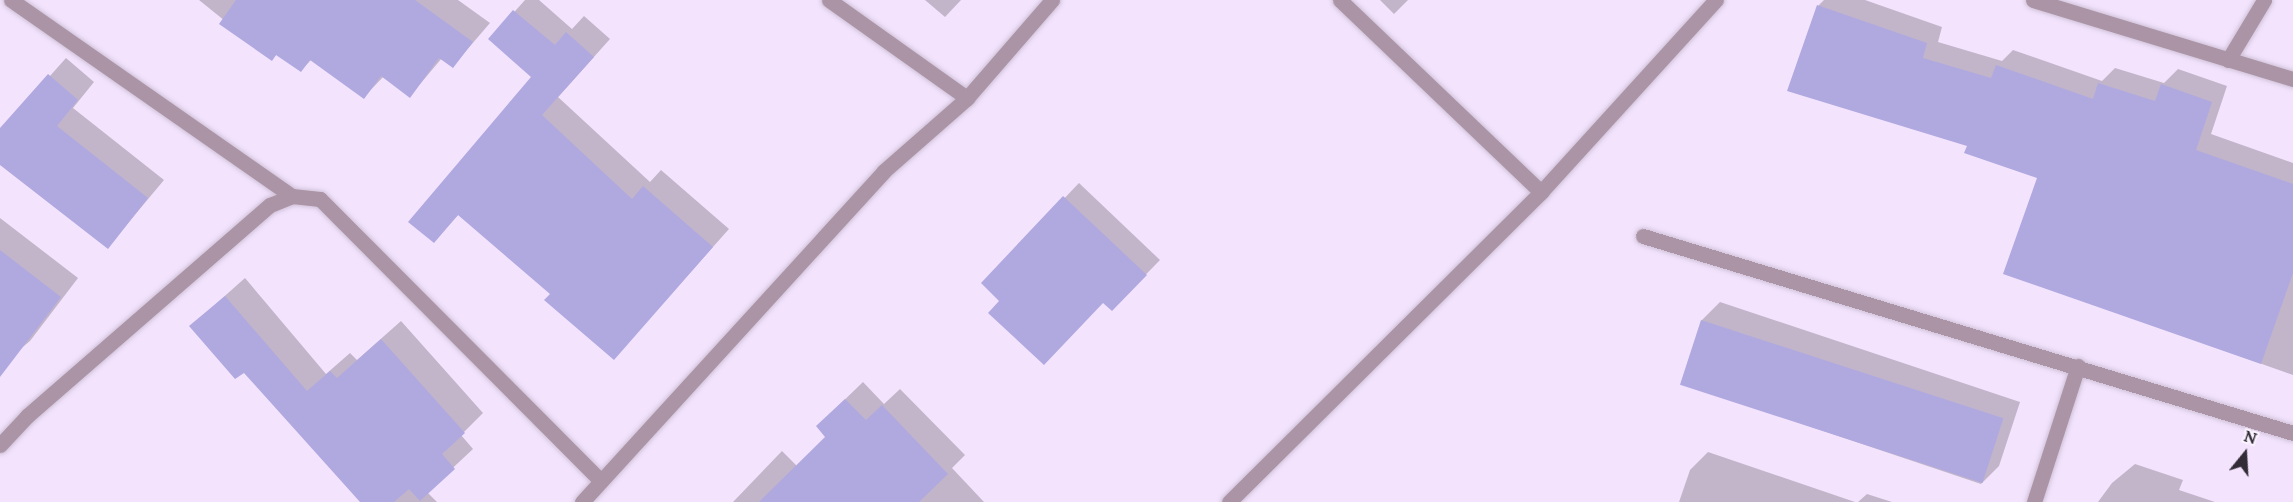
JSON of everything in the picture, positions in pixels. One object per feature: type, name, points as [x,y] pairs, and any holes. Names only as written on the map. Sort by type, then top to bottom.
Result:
[{"type":"street","points":[[11,0],[292,196]]},
{"type":"street","points":[[829,0],[967,98]]},
{"type":"street","points":[[582,502],[884,171],[967,98],[1052,0]]},
{"type":"street","points":[[1340,0],[1541,192]]},
{"type":"street","points":[[1229,502],[1541,192],[1716,0]]},
{"type":"street","points":[[2033,0],[2293,79]]},
{"type":"street","points":[[2228,60],[2264,0]]},
{"type":"street","points":[[0,446],[27,416],[270,205],[292,196],[320,199],[601,481]]},
{"type":"street","points":[[1643,236],[2293,433]]},
{"type":"street","points":[[2034,502],[2078,366]]},
{"type":"building","points":[[236,0],[415,0],[473,42],[453,68],[439,58],[410,98],[381,76],[364,99],[310,60],[301,72],[276,55],[272,61],[219,24]]},
{"type":"building","points":[[1817,5],[1927,43],[1923,58],[1991,78],[1996,65],[2093,99],[2098,83],[2155,101],[2161,84],[2212,102],[2196,150],[2293,184],[2293,273],[2261,364],[2003,274],[2037,178],[1964,153],[1967,146],[1787,91]]},
{"type":"building","points":[[513,10],[555,45],[566,32],[594,57],[542,115],[632,199],[643,186],[713,247],[614,360],[544,300],[550,294],[458,215],[434,243],[408,222],[531,77],[488,39]]},
{"type":"building","points":[[48,74],[78,100],[57,126],[148,198],[108,249],[0,165],[0,128]]},
{"type":"building","points":[[1063,196],[1147,275],[1112,311],[1103,303],[1044,365],[988,313],[999,301],[981,283]]},
{"type":"building","points":[[0,250],[61,297],[0,377]]},
{"type":"building","points":[[225,296],[307,391],[330,371],[337,378],[381,339],[465,433],[442,454],[455,469],[420,501],[409,489],[394,502],[360,502],[244,373],[235,379],[189,326]]},
{"type":"building","points":[[1701,320],[2003,418],[1982,483],[1680,385]]},
{"type":"building","points":[[845,399],[866,420],[882,405],[948,474],[919,502],[759,502],[825,437],[816,426]]}]
